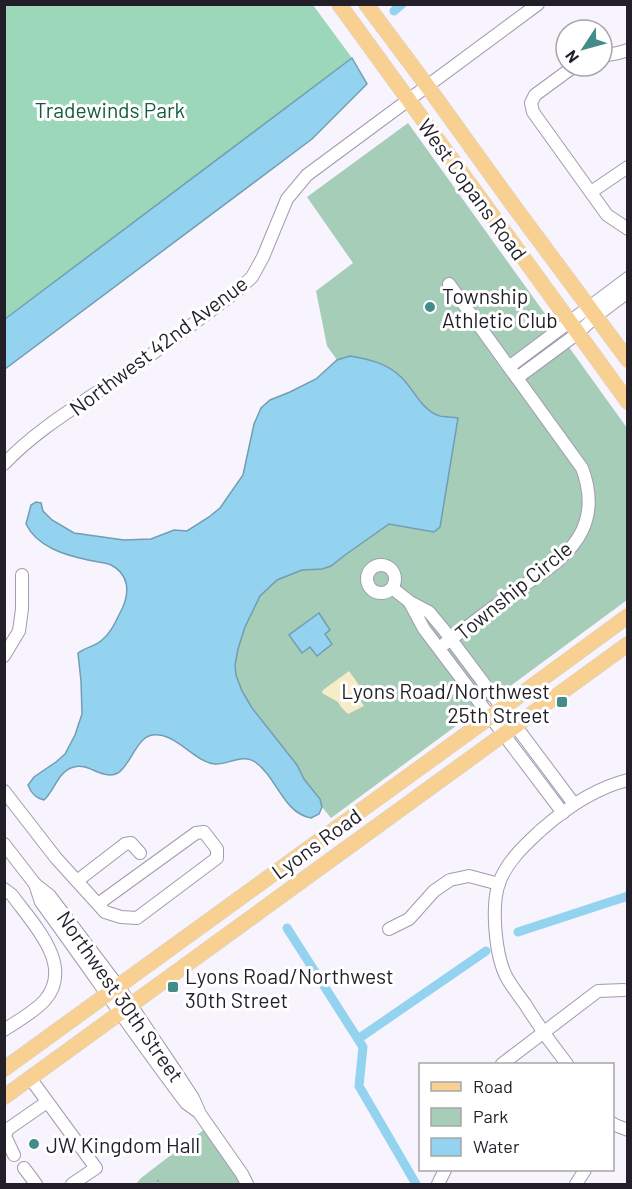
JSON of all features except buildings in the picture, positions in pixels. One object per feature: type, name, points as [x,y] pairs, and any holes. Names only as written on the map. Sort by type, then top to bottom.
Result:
[{"type":"main road","name":"West Copans Road","points":[[339,4],[627,402]]},
{"type":"main road","name":"West Copans Road","points":[[366,4],[627,360]]},
{"type":"main road","name":"Lyons Road","points":[[4,1070],[627,616]]},
{"type":"main road","name":"Lyons Road","points":[[4,1097],[627,644]]},
{"type":"street","name":"Northwest 42nd Avenue","points":[[4,464],[53,423],[127,372],[237,291],[252,277],[263,257],[287,198],[307,175],[538,4]]},
{"type":"street","points":[[559,78],[535,95],[531,103],[533,112],[607,215],[627,229]]},
{"type":"street","points":[[591,192],[627,166]]},
{"type":"street","points":[[518,378],[627,278]]},
{"type":"street","name":"Township Circle","points":[[439,648],[560,558],[582,531],[589,498],[582,468],[449,284]]},
{"type":"street","points":[[592,311],[627,292]]},
{"type":"street","points":[[509,367],[574,327]]},
{"type":"street","points":[[4,656],[19,631],[22,609],[22,575]]},
{"type":"street","points":[[392,588],[410,603],[429,612],[451,639],[496,713]]},
{"type":"street","points":[[410,603],[424,629],[439,648],[574,804]]},
{"type":"street","points":[[509,730],[562,813]]},
{"type":"street","points":[[566,1063],[506,976],[496,943],[495,916],[499,884],[520,849],[562,813],[588,795],[614,783],[627,780]]},
{"type":"street","points":[[5,792],[56,858],[105,912],[137,918],[218,858],[217,849],[204,832],[196,833],[98,904]]},
{"type":"street","name":"Northwest 30th Street","points":[[4,844],[34,884],[50,896],[126,1008],[138,1040],[186,1103],[200,1114],[247,1185]]},
{"type":"street","points":[[77,881],[125,844],[133,844],[140,853]]},
{"type":"street","points":[[389,929],[409,919],[434,891],[450,880],[469,876],[499,884]]},
{"type":"street","points":[[4,889],[12,895],[49,946],[55,970],[50,993],[44,1002],[4,1030]]},
{"type":"street","points":[[505,1063],[598,991],[624,990]]},
{"type":"street","points":[[30,1078],[96,1168],[72,1185]]},
{"type":"street","points":[[14,1155],[5,1136],[8,1129],[47,1102]]},
{"type":"street","points":[[24,1168],[36,1185]]},
{"type":"street","points":[[438,1185],[445,1171]]},
{"type":"street","points":[[576,1185],[584,1171]]},
{"type":"path","points":[[158,1180],[158,1185]]},
{"type":"green space","name":"Tradewinds Park","points":[[5,4],[313,5],[352,58],[5,319]]},
{"type":"green space","points":[[408,123],[627,428],[627,600],[331,818],[297,765],[252,707],[242,691],[235,665],[245,627],[260,596],[277,580],[302,570],[331,566],[389,524],[434,531],[458,418],[437,415],[426,407],[400,376],[350,356],[337,360],[327,346],[316,291],[353,263],[307,197]]},
{"type":"green space","points":[[205,1129],[242,1184],[136,1184],[141,1178]]},
{"type":"sand","points":[[349,671],[366,695],[360,700],[364,706],[348,714],[338,702],[322,693]]},
{"type":"water","points":[[352,58],[367,84],[312,139],[5,369],[5,319]]},
{"type":"water","points":[[350,356],[370,360],[390,368],[428,409],[440,416],[458,418],[440,527],[434,532],[389,524],[331,566],[302,570],[277,580],[260,596],[245,627],[235,665],[242,691],[252,708],[297,765],[304,779],[320,799],[322,807],[319,814],[311,818],[301,815],[287,802],[269,776],[255,762],[240,759],[220,764],[208,763],[174,740],[159,735],[145,738],[118,773],[107,775],[85,767],[74,767],[64,772],[44,800],[36,796],[28,785],[34,777],[65,754],[82,714],[78,653],[100,642],[114,626],[127,590],[121,573],[111,565],[52,549],[37,539],[26,524],[31,505],[36,502],[41,503],[43,511],[52,520],[74,533],[124,540],[151,539],[174,530],[187,531],[220,508],[243,475],[254,424],[261,408],[270,400],[316,379],[337,360]]},
{"type":"water","points":[[319,613],[330,630],[325,634],[332,644],[317,656],[310,647],[302,653],[289,635]]},
{"type":"waterway","points":[[394,11],[402,4]]},
{"type":"waterway","points":[[518,932],[628,896]]},
{"type":"waterway","points":[[287,928],[363,1047],[359,1086],[416,1184]]},
{"type":"waterway","points":[[358,1039],[486,951]]},
{"type":"place","name":"Township Athletic Club","points":[[430,307]]},
{"type":"place","name":"Lyons Road/Northwest 25th Street","points":[[562,702]]},
{"type":"place","name":"Lyons Road/Northwest 30th Street","points":[[173,987]]},
{"type":"place","name":"JW Kingdom Hall","points":[[34,1144]]}]
